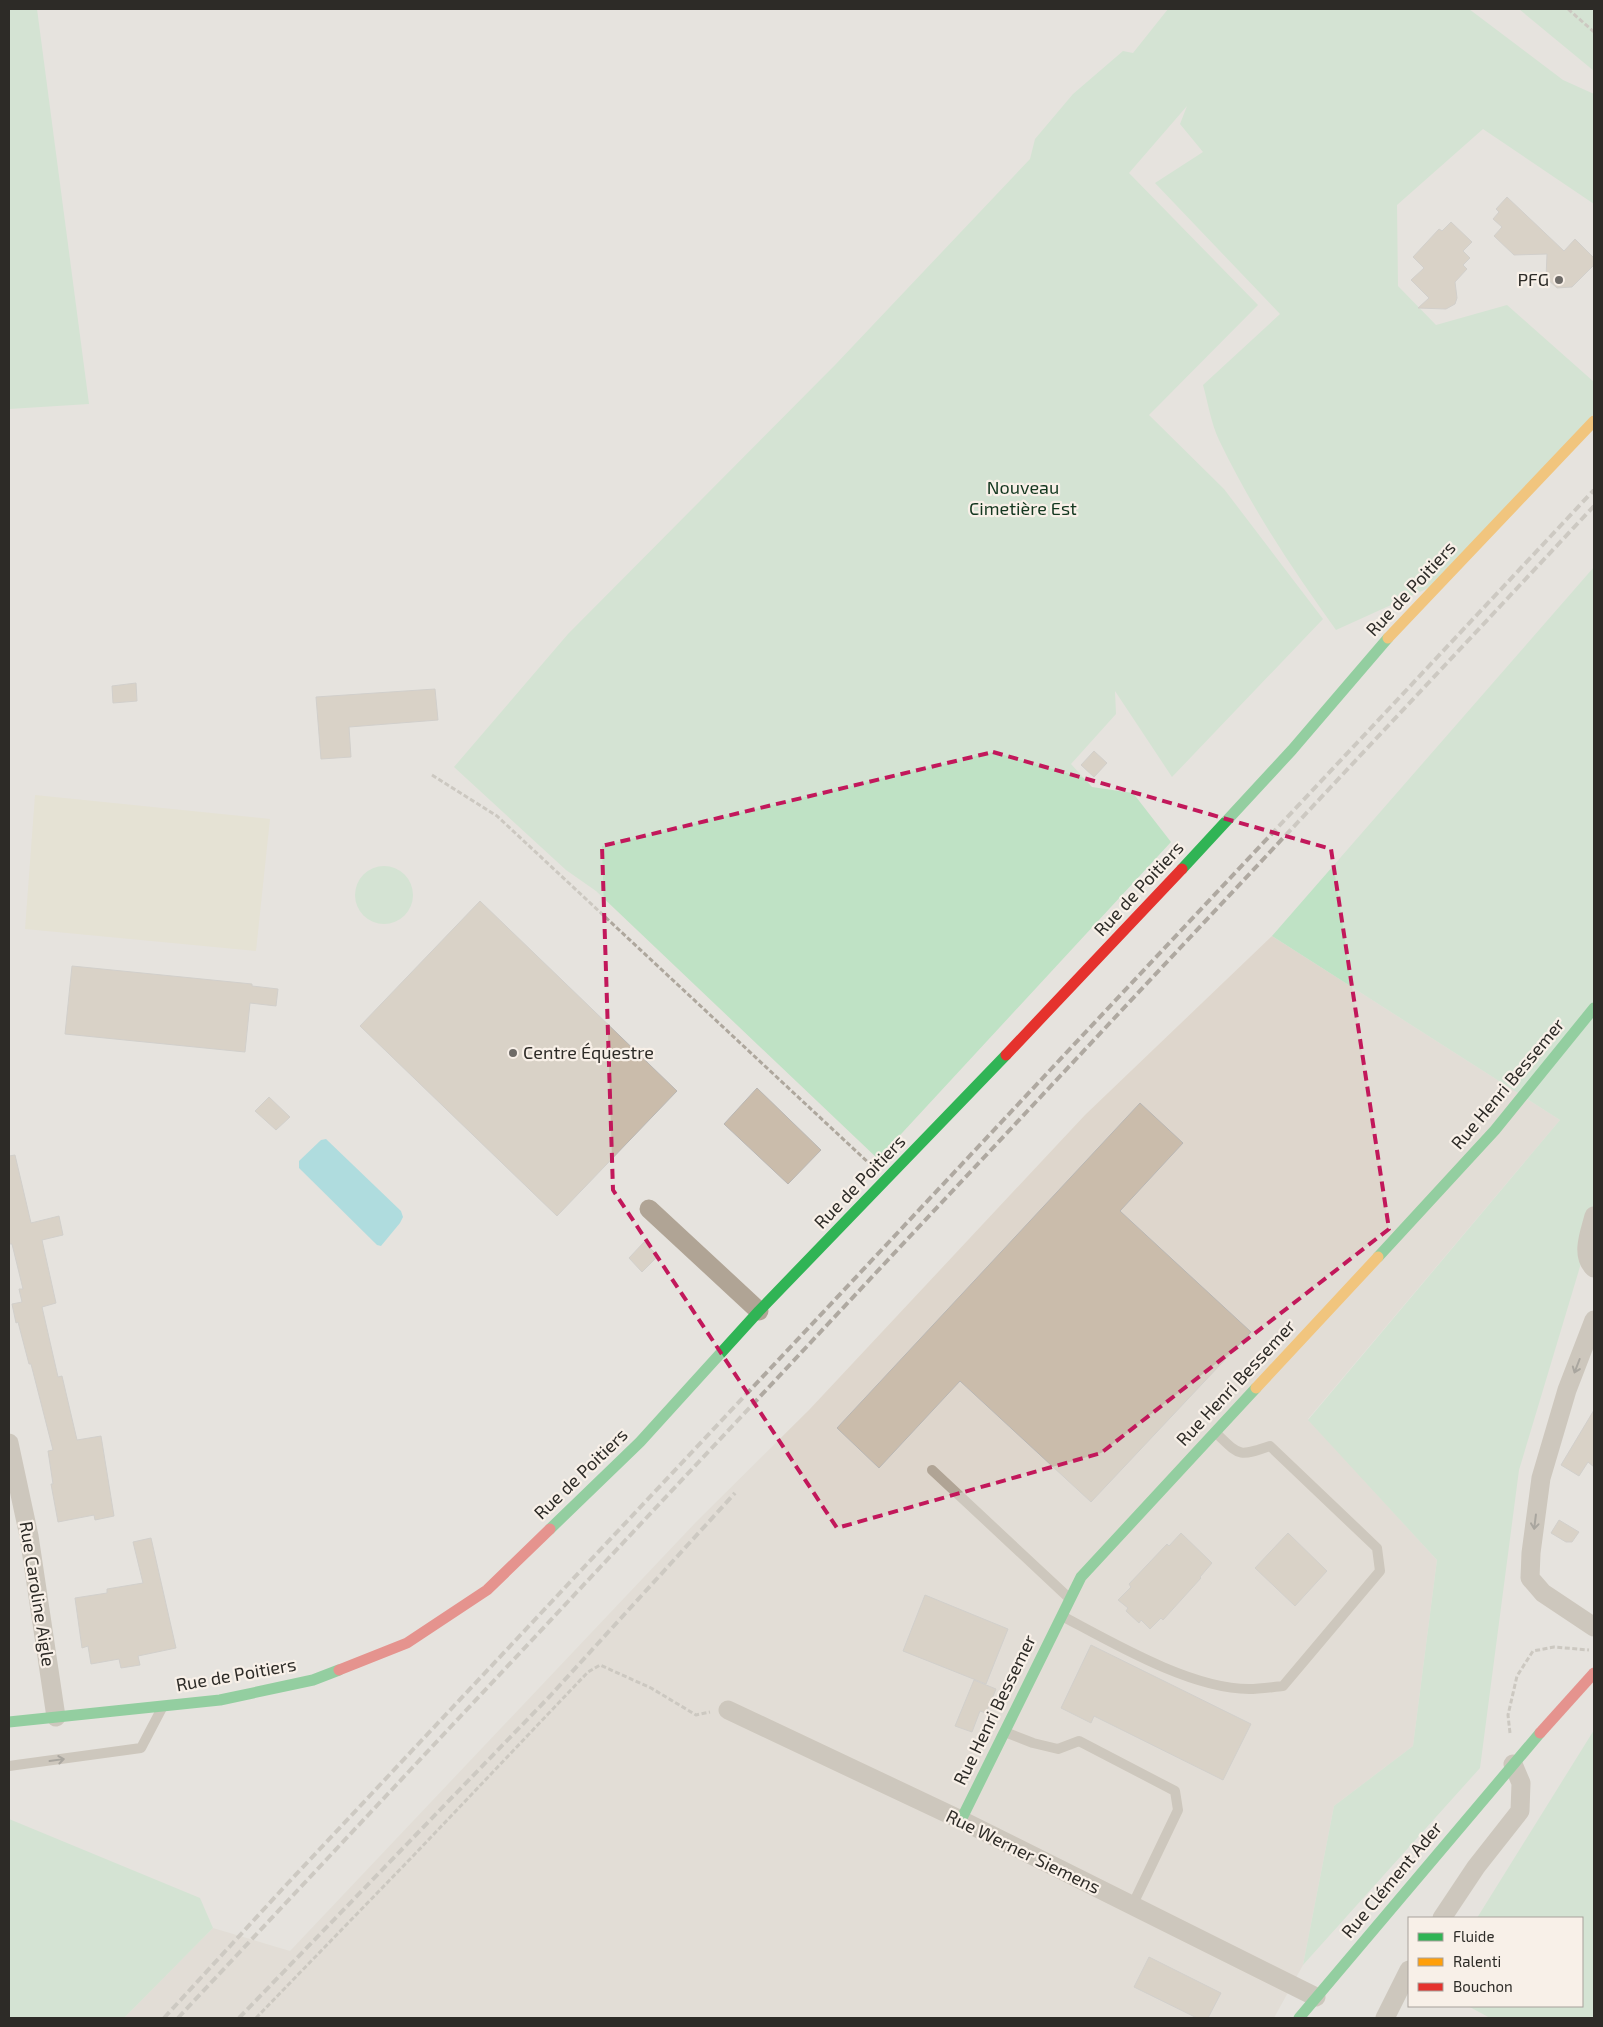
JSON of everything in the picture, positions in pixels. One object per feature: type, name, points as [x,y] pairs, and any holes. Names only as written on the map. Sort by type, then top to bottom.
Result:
[{"type":"street","name":"Rue de Poitiers","points":[[9,1722],[220,1700],[313,1680],[407,1643],[487,1590],[640,1442],[759,1311],[887,1180],[1193,858],[1292,750],[1393,632],[1594,421]]},
{"type":"street","name":"Rue Henri Bessemer","points":[[961,1820],[1080,1577],[1495,1130],[1594,1008]]},
{"type":"street","points":[[649,1209],[759,1311]]},
{"type":"street","points":[[1594,1216],[1586,1249],[1591,1265],[1594,1268]]},
{"type":"street","points":[[1594,1320],[1567,1390],[1541,1478],[1531,1553],[1530,1578],[1543,1593],[1594,1627]]},
{"type":"street","name":"Rue Caroline Aigle","points":[[9,1443],[29,1536],[56,1717]]},
{"type":"street","name":"Rue Clément Ader","points":[[1299,2018],[1513,1764],[1594,1673]]},
{"type":"street","name":"Rue Werner Siemens","points":[[728,1710],[961,1820],[1316,1997]]},
{"type":"street","points":[[1443,1917],[1476,1867],[1520,1811],[1521,1783],[1513,1764]]},
{"type":"street","points":[[1385,2018],[1408,1972]]},
{"type":"lane","points":[[1061,1616],[1141,1657],[1207,1683],[1248,1689],[1283,1686],[1380,1570],[1377,1548],[1270,1446],[1249,1454],[1237,1453],[1215,1432]]},
{"type":"lane","points":[[932,1470],[1070,1598]]},
{"type":"lane","points":[[9,1766],[141,1748],[164,1706]]},
{"type":"lane","points":[[1005,1731],[1033,1743],[1058,1749],[1079,1741],[1175,1792],[1178,1810],[1132,1906]]},
{"type":"path","points":[[1568,9],[1594,32]]},
{"type":"path","points":[[432,775],[497,816],[887,1180]]},
{"type":"path","points":[[1513,1764],[1508,1716],[1517,1676],[1533,1651],[1554,1647],[1594,1651]]},
{"type":"path","points":[[256,2018],[414,1856],[588,1672],[600,1665],[651,1688],[696,1715],[728,1710]]},
{"type":"highlighted area","points":[[993,752],[1331,849],[1389,1229],[1101,1453],[837,1528],[613,1190],[602,846]]},
{"type":"shaded area","points":[[1272,936],[1560,1120],[1308,1419],[1437,1560],[1413,1746],[1334,1806],[1303,1965],[1274,2018],[124,2018],[213,1928],[290,1951],[696,1522],[809,1410],[1085,1115]]},
{"type":"green space","points":[[9,9],[37,9],[89,404],[9,409]]},
{"type":"green space","name":"Nouveau Cimetière Est","points":[[1168,9],[1469,9],[1563,80],[1594,94],[1594,204],[1483,129],[1397,205],[1398,286],[1436,325],[1507,305],[1594,382],[1594,414],[1435,585],[1336,630],[1259,514],[1231,465],[1212,420],[1203,385],[1280,314],[1155,183],[1203,152],[1180,124],[1187,106],[1129,173],[1258,305],[1149,415],[1224,489],[1323,619],[1172,777],[1115,691],[1116,714],[1071,764],[1092,787],[1133,793],[1171,842],[878,1159],[596,891],[566,870],[454,767],[568,634],[836,364],[1030,159],[1035,139],[1073,94],[1123,51],[1133,53]]},
{"type":"green space","points":[[1519,9],[1594,9],[1594,71]]},
{"type":"green space","points":[[1594,567],[1594,1220],[1519,1470],[1480,1768],[1303,1965],[1334,1806],[1413,1746],[1437,1560],[1308,1420],[1560,1120],[1272,936]]},
{"type":"green space","points":[[384,866],[395,868],[408,879],[413,895],[411,906],[400,919],[384,924],[373,922],[360,911],[355,895],[357,884],[368,871]]},
{"type":"green space","points":[[1594,1730],[1594,2018],[1490,2018],[1470,2007],[1583,2007],[1583,1917],[1478,1917]]},
{"type":"green space","points":[[9,1819],[200,1898],[213,1928],[124,2018],[9,2018]]},
{"type":"sand","points":[[35,795],[270,819],[256,951],[25,929]]},
{"type":"water","points":[[326,1139],[401,1211],[403,1217],[400,1223],[381,1246],[377,1245],[299,1168],[299,1161],[321,1140]]},
{"type":"building","points":[[1507,197],[1564,251],[1575,239],[1594,258],[1594,265],[1572,287],[1557,288],[1546,278],[1547,254],[1514,255],[1494,236],[1502,227],[1493,219],[1499,212],[1496,209]]},
{"type":"building","points":[[1451,222],[1472,242],[1463,251],[1470,258],[1463,265],[1467,269],[1455,282],[1457,298],[1455,304],[1446,309],[1418,308],[1429,298],[1411,280],[1424,268],[1413,257],[1439,229],[1442,231]]},
{"type":"building","points":[[136,683],[137,701],[113,703],[112,686]]},
{"type":"building","points":[[435,689],[438,720],[349,727],[351,757],[321,759],[316,697]]},
{"type":"building","points":[[1094,751],[1107,763],[1094,777],[1081,765]]},
{"type":"building","name":"Centre Équestre","points":[[480,901],[677,1091],[557,1216],[360,1026]]},
{"type":"building","points":[[72,966],[252,984],[252,986],[278,989],[276,1006],[250,1003],[245,1052],[65,1034]]},
{"type":"building","points":[[757,1088],[821,1150],[788,1184],[724,1124]]},
{"type":"building","points":[[269,1097],[290,1117],[276,1130],[255,1111]]},
{"type":"building","points":[[1140,1103],[1183,1143],[1120,1211],[1251,1332],[1091,1502],[960,1381],[879,1468],[837,1428]]},
{"type":"building","points":[[15,1155],[31,1223],[59,1216],[63,1235],[42,1240],[56,1303],[42,1307],[58,1377],[62,1376],[77,1440],[101,1436],[114,1516],[95,1520],[94,1515],[58,1522],[51,1484],[53,1484],[48,1451],[53,1450],[31,1364],[29,1364],[18,1322],[16,1323],[12,1304],[22,1302],[19,1289],[23,1289],[12,1244],[9,1244],[9,1156]]},
{"type":"building","points":[[644,1242],[658,1256],[642,1272],[629,1258]]},
{"type":"building","points":[[1594,1410],[1594,1467],[1588,1462],[1579,1476],[1561,1465]]},
{"type":"building","points":[[1559,1520],[1579,1532],[1572,1542],[1566,1542],[1551,1533]]},
{"type":"building","points":[[1181,1533],[1212,1563],[1163,1620],[1161,1618],[1150,1629],[1141,1620],[1139,1623],[1126,1611],[1128,1608],[1118,1600],[1131,1587],[1129,1584],[1167,1544],[1169,1546]]},
{"type":"building","points":[[1288,1533],[1327,1571],[1295,1606],[1255,1568]]},
{"type":"building","points":[[151,1538],[176,1648],[138,1656],[140,1665],[121,1668],[119,1659],[91,1664],[88,1646],[82,1648],[75,1598],[107,1593],[107,1589],[143,1583],[133,1542]]},
{"type":"building","points":[[925,1595],[1008,1629],[986,1684],[903,1651]]},
{"type":"building","points":[[1091,1645],[1251,1724],[1223,1780],[1094,1716],[1091,1723],[1061,1708]]},
{"type":"building","points":[[974,1680],[996,1689],[986,1713],[980,1711],[972,1732],[955,1726]]},
{"type":"building","points":[[1149,1957],[1221,1993],[1208,2018],[1197,2018],[1134,1987]]},
{"type":"railway","points":[[164,2018],[287,1884],[1594,490]]},
{"type":"railway","points":[[178,2018],[1594,506]]},
{"type":"railway","points":[[239,2018],[550,1696],[735,1493]]},
{"type":"traffic: fast","points":[[1182,869],[1292,750],[1388,638]]},
{"type":"traffic: fast","points":[[1378,1257],[1495,1130],[1594,1008]]},
{"type":"traffic: fast","points":[[550,1529],[640,1442],[759,1311],[1006,1055]]},
{"type":"traffic: fast","points":[[961,1820],[1081,1577],[1256,1388]]},
{"type":"traffic: fast","points":[[9,1722],[220,1700],[313,1680],[339,1670]]},
{"type":"traffic: fast","points":[[1299,2018],[1540,1733]]},
{"type":"traffic: slow","points":[[1388,638],[1594,421]]},
{"type":"traffic: slow","points":[[1256,1388],[1378,1257]]},
{"type":"traffic: jam","points":[[1006,1055],[1182,869]]},
{"type":"traffic: jam","points":[[339,1670],[407,1643],[487,1590],[550,1529]]},
{"type":"traffic: jam","points":[[1540,1733],[1594,1673]]},
{"type":"place","name":"PFG","points":[[1559,280]]},
{"type":"place","name":"Centre Équestre","points":[[513,1053]]}]
